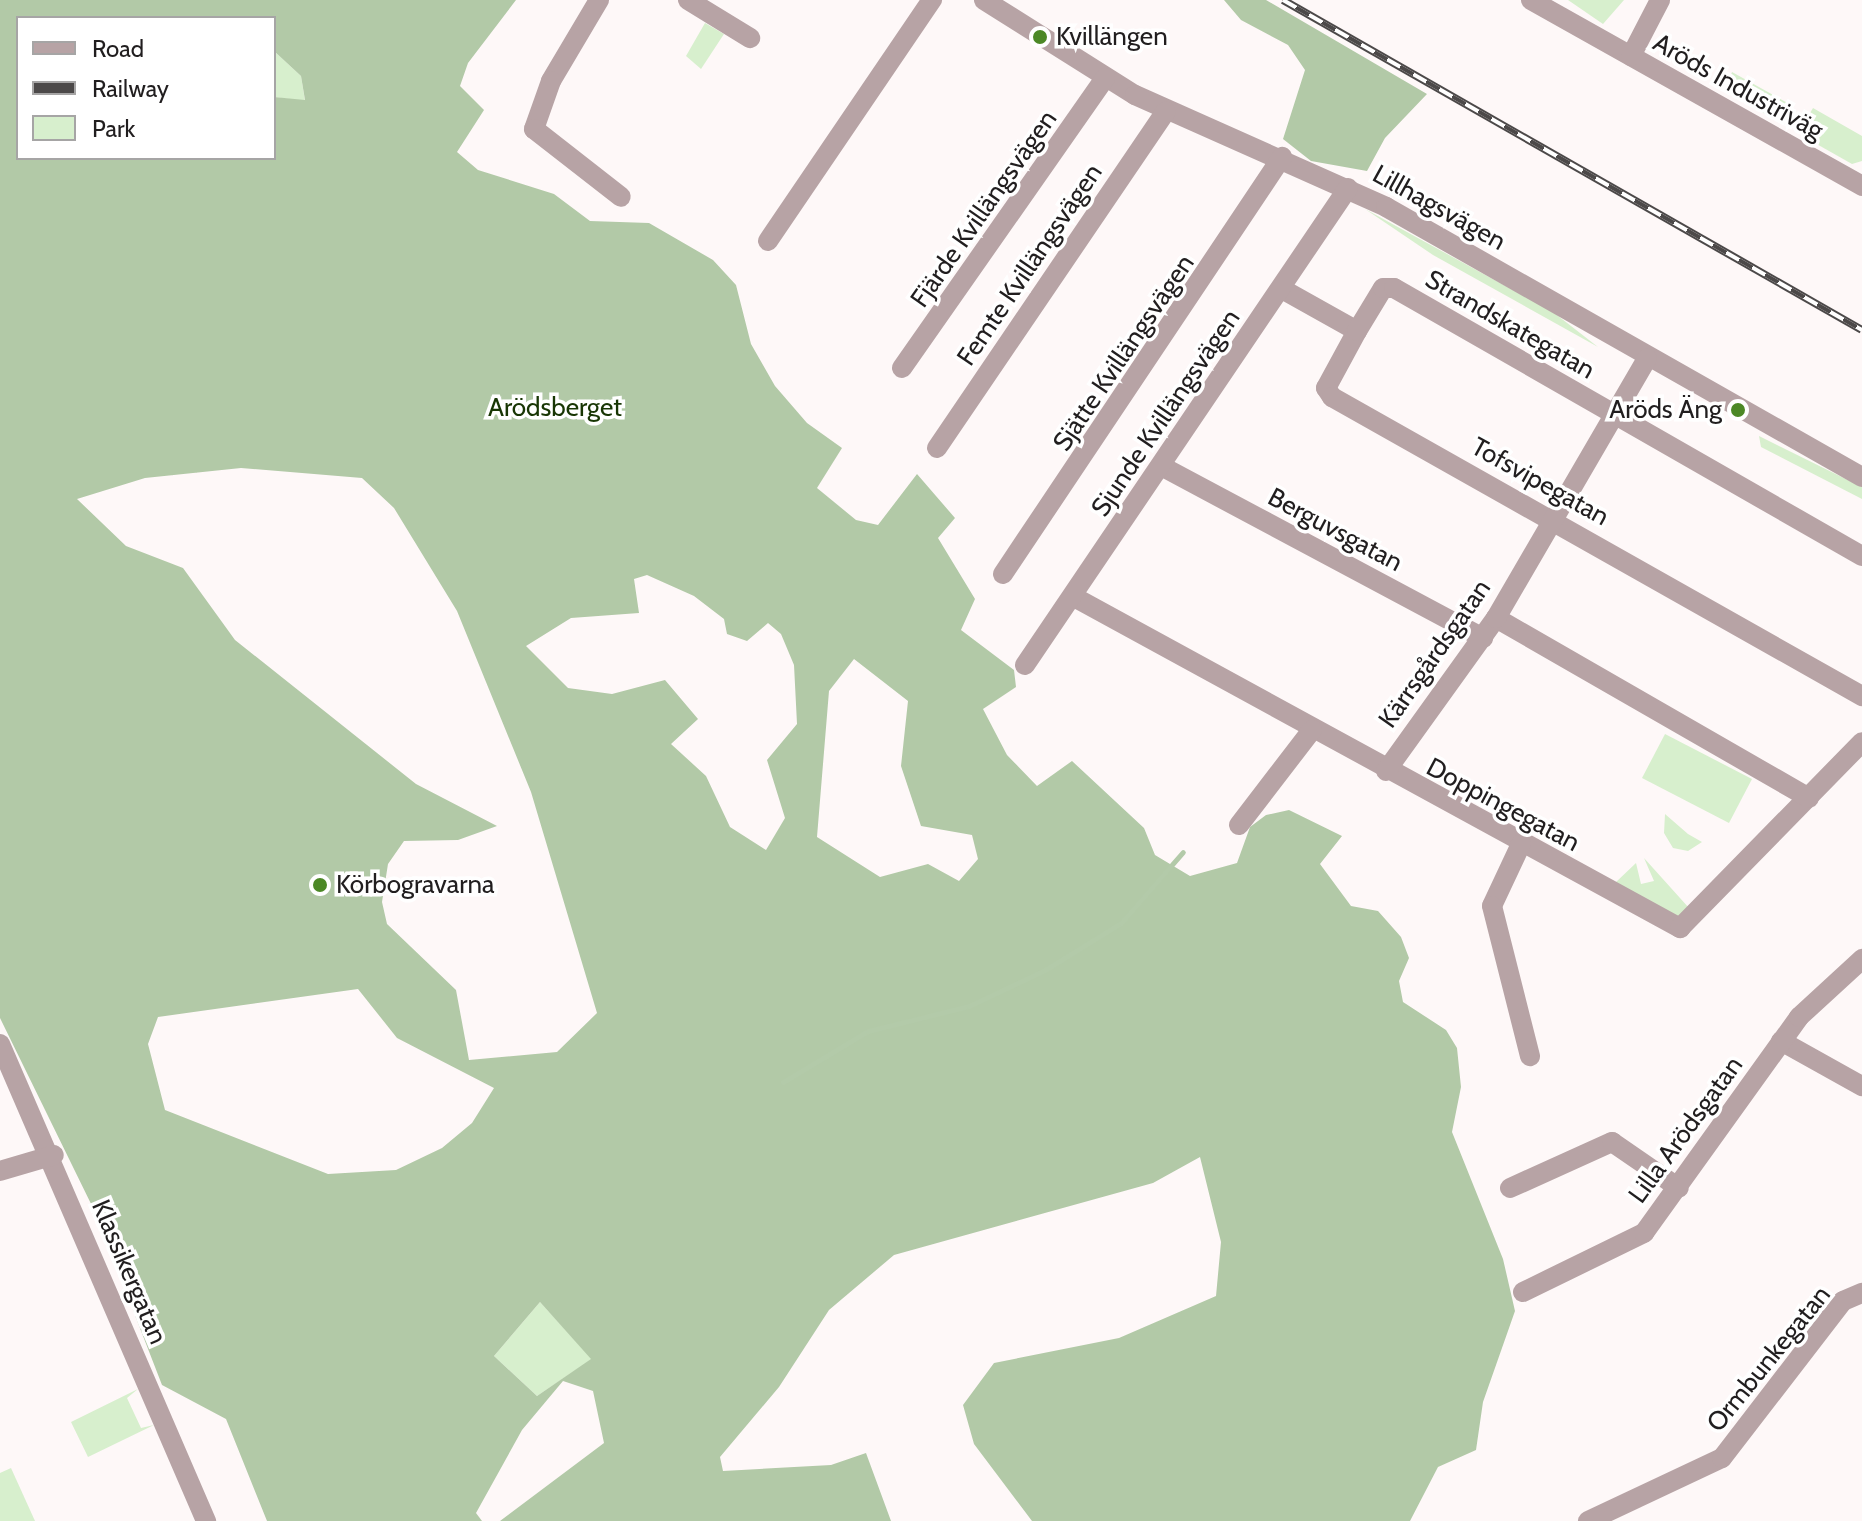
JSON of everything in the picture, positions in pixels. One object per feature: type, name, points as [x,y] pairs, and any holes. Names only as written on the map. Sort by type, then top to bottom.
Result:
[{"type":"street","points":[[599,0],[551,81],[534,129],[621,197]]},
{"type":"street","points":[[688,0],[750,38]]},
{"type":"street","points":[[768,241],[932,0]]},
{"type":"street","name":"Lillhagsvägen","points":[[984,0],[1105,78],[1166,111],[1282,157],[1348,188],[1647,359],[1862,477]]},
{"type":"street","name":"Aröds Industriväg","points":[[1531,0],[1862,186]]},
{"type":"street","name":"Aröds Industriväg","points":[[1631,56],[1660,0]]},
{"type":"street","name":"Fjärde Kvillängsvägen","points":[[902,368],[1105,78]]},
{"type":"street","name":"Femte Kvillängsvägen","points":[[937,448],[1166,111]]},
{"type":"street","name":"Sjätte Kvillängsvägen","points":[[1003,574],[1282,157]]},
{"type":"street","name":"Sjunde Kvillängsvägen","points":[[1025,665],[1163,467],[1348,188]]},
{"type":"street","name":"Strandskategatan","points":[[1357,331],[1383,288],[1394,288],[1862,556]]},
{"type":"street","points":[[1282,289],[1357,331]]},
{"type":"street","name":"Tofsvipegatan","points":[[1357,331],[1329,394],[1862,696]]},
{"type":"street","name":"Kärrsgårdsgatan","points":[[1386,771],[1496,618],[1647,359]]},
{"type":"street","name":"Berguvsgatan","points":[[1163,467],[1483,638]]},
{"type":"street","name":"Doppingegatan","points":[[1074,597],[1386,771],[1680,928],[1862,742]]},
{"type":"street","points":[[1496,618],[1809,798]]},
{"type":"street","points":[[1239,825],[1312,730]]},
{"type":"street","points":[[1521,844],[1492,906],[1530,1056]]},
{"type":"street","name":"Lilla Arödsgatan","points":[[1523,1292],[1620,1249],[1644,1233],[1781,1041],[1862,959]]},
{"type":"street","points":[[1781,1041],[1862,1086]]},
{"type":"street","name":"Klassikergatan","points":[[0,1044],[54,1155],[206,1521]]},
{"type":"street","points":[[1510,1188],[1612,1142],[1679,1188]]},
{"type":"street","points":[[0,1171],[54,1155]]},
{"type":"street","name":"Ormbunkegatan","points":[[1588,1521],[1722,1458],[1843,1301],[1862,1293]]},
{"type":"green space","name":"Arödsberget","points":[[0,0],[516,0],[468,63],[460,86],[484,110],[457,152],[478,170],[554,194],[590,221],[649,223],[713,260],[736,285],[751,344],[775,386],[807,423],[842,448],[817,488],[856,520],[878,525],[917,474],[955,518],[938,538],[975,599],[961,630],[1014,670],[1016,687],[983,709],[1007,755],[1037,786],[1072,761],[1144,828],[1155,855],[1190,876],[1237,863],[1250,827],[1266,815],[1289,810],[1342,836],[1320,864],[1351,906],[1378,911],[1401,937],[1409,958],[1399,981],[1403,1002],[1446,1030],[1457,1048],[1461,1087],[1452,1132],[1503,1259],[1515,1311],[1483,1402],[1476,1450],[1438,1467],[1410,1521],[1032,1521],[974,1444],[963,1405],[994,1363],[1119,1338],[1216,1296],[1221,1242],[1200,1157],[1153,1183],[894,1255],[829,1310],[779,1387],[720,1457],[723,1471],[831,1465],[866,1453],[891,1521],[500,1521],[604,1443],[593,1391],[563,1381],[522,1430],[476,1513],[482,1521],[267,1521],[226,1419],[162,1385],[95,1212],[0,1018]],"holes":[[[241,468],[362,478],[394,508],[457,611],[531,792],[597,1013],[557,1052],[469,1060],[456,990],[387,924],[382,902],[388,864],[404,841],[458,840],[497,826],[416,784],[235,640],[183,568],[126,546],[77,499],[145,478]],[[647,575],[694,596],[724,619],[727,634],[747,641],[768,623],[781,634],[794,665],[797,724],[767,760],[785,818],[766,850],[730,827],[706,776],[671,744],[698,719],[665,680],[612,694],[568,688],[526,646],[571,618],[639,613],[634,579]],[[854,659],[908,701],[901,766],[921,826],[972,835],[978,859],[959,881],[928,864],[880,877],[817,837],[829,691]],[[358,989],[397,1038],[494,1088],[472,1123],[442,1148],[396,1170],[328,1174],[165,1110],[148,1044],[158,1017]],[[540,1302],[591,1359],[537,1396],[494,1356]]]},
{"type":"green space","points":[[1224,0],[1266,0],[1427,94],[1385,138],[1367,171],[1311,161],[1283,139],[1305,70],[1288,45],[1241,20]]},
{"type":"green space","points":[[1568,0],[1624,0],[1603,24]]},
{"type":"green space","points":[[705,23],[724,34],[701,69],[686,56]]},
{"type":"green space","points":[[276,53],[301,76],[305,101],[276,97]]},
{"type":"green space","points":[[1732,72],[1793,106],[1787,118],[1774,119],[1725,91]]},
{"type":"green space","points":[[1813,108],[1862,136],[1862,161],[1852,164],[1806,138],[1802,127]]},
{"type":"green space","points":[[1365,209],[1553,312],[1598,347],[1433,255]]},
{"type":"green space","points":[[1759,436],[1862,487],[1862,499],[1761,447]]},
{"type":"green space","points":[[1665,734],[1752,779],[1729,823],[1642,778]]},
{"type":"green space","points":[[1665,814],[1702,842],[1688,851],[1673,848],[1664,833]]},
{"type":"green space","points":[[1644,858],[1689,908],[1679,919],[1615,883],[1636,863],[1641,884],[1654,881]]},
{"type":"green space","points":[[540,1302],[592,1359],[537,1396],[494,1356]]},
{"type":"green space","points":[[138,1389],[127,1398],[141,1428],[154,1425],[88,1457],[71,1422]]},
{"type":"green space","points":[[11,1468],[35,1521],[0,1521],[0,1473]]},
{"type":"waterway","points":[[783,1082],[868,1031],[969,1006],[1045,970],[1121,923],[1183,852]]},
{"type":"railway","points":[[1283,0],[1862,330]]},
{"type":"place","name":"Kvillängen","points":[[1040,37]]},
{"type":"place","name":"Aröds Äng","points":[[1738,410]]},
{"type":"place","name":"Körbogravarna","points":[[320,885]]}]
